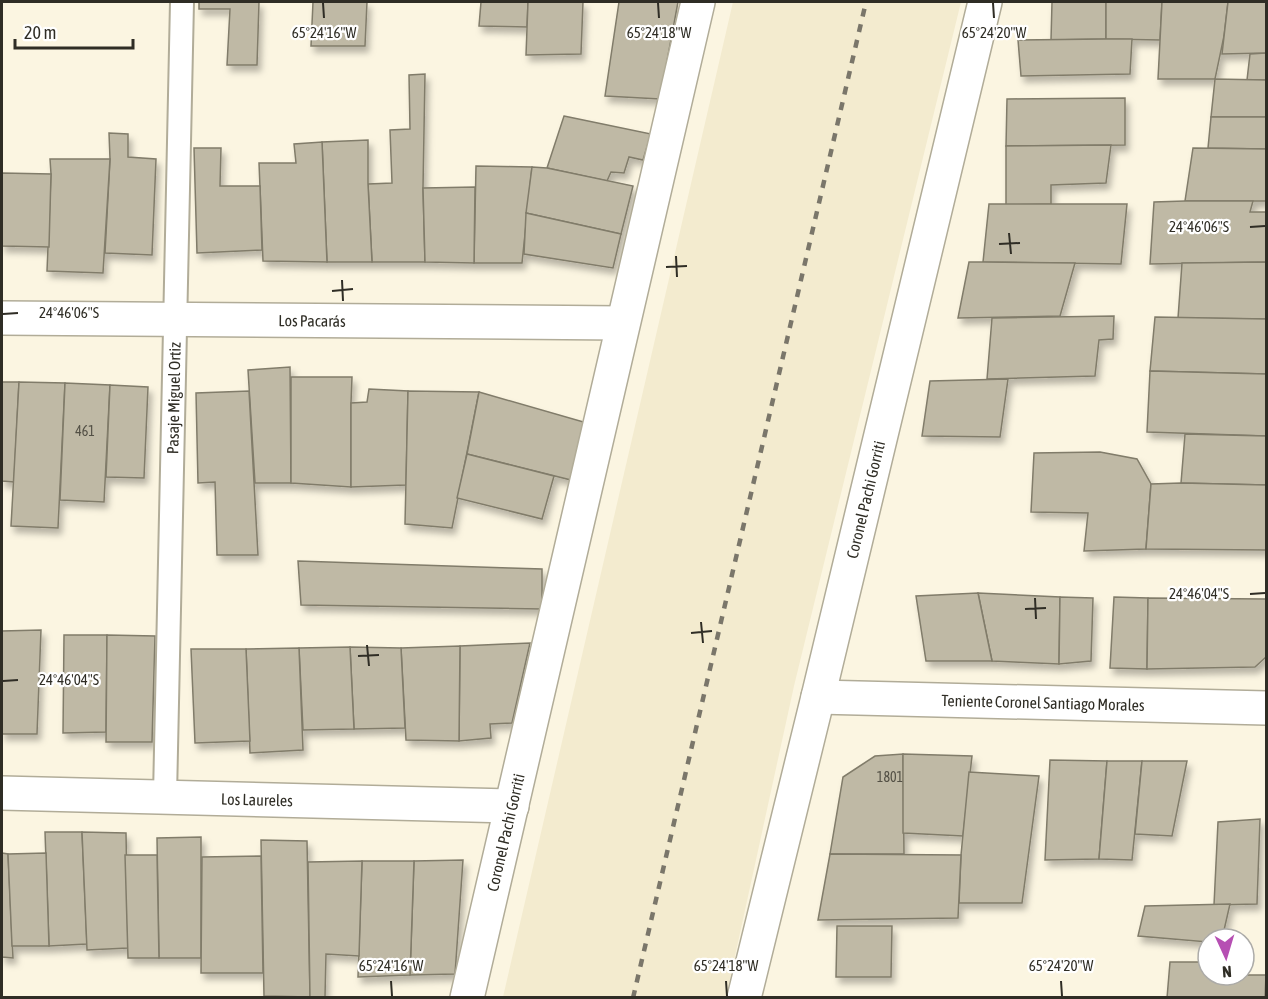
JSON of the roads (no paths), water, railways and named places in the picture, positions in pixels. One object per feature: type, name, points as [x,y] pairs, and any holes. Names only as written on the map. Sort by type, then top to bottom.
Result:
[{"type":"street","name":"Coronel Pachi Gorriti","points":[[467,998],[698,2]]},
{"type":"street","name":"Coronel Pachi Gorriti","points":[[744,998],[985,2]]},
{"type":"street","name":"Los Pacarás","points":[[2,318],[622,323]]},
{"type":"street","name":"Teniente Coronel Santiago Morales","points":[[818,697],[1266,708]]},
{"type":"street","name":"Los Laureles","points":[[2,793],[512,806]]},
{"type":"lane","name":"Pasaje Miguel Ortiz","points":[[165,796],[182,2]]},
{"type":"railway","points":[[633,998],[866,2]]}]
